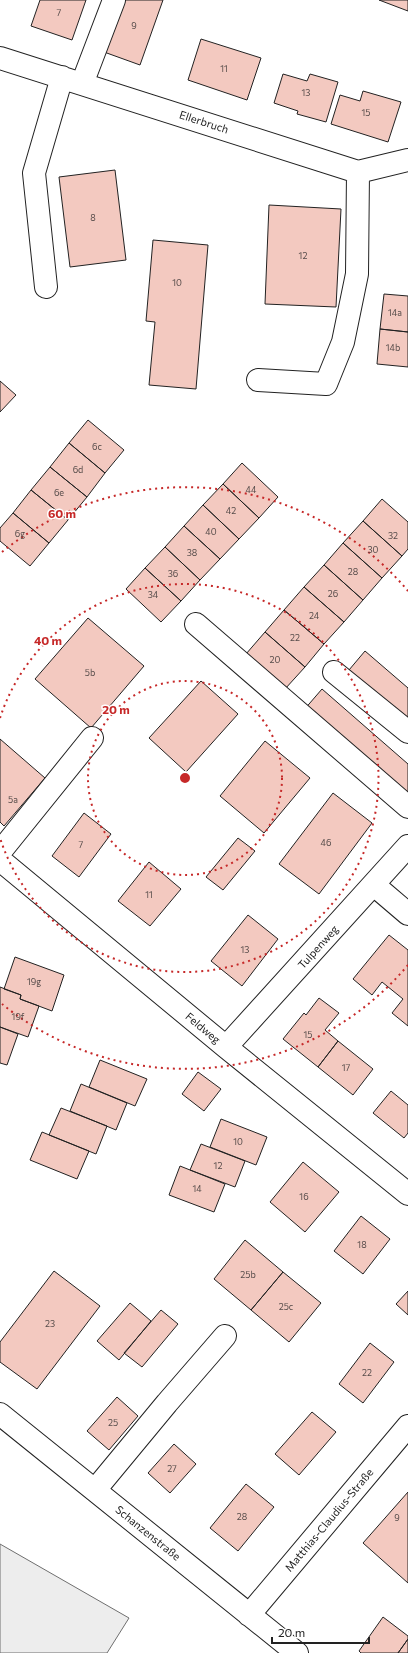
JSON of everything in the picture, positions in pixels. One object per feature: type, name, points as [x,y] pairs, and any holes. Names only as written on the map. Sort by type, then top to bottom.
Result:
[{"type":"street","points":[[46,287],[34,172],[72,81],[114,0]]},
{"type":"street","name":"Ellerbruch","points":[[0,58],[358,172]]},
{"type":"street","points":[[258,380],[326,384],[343,342],[357,274],[358,172],[408,160]]},
{"type":"street","points":[[196,624],[408,806]]},
{"type":"street","points":[[334,672],[408,732]]},
{"type":"street","points":[[0,852],[92,738]]},
{"type":"street","name":"Tulpenweg","points":[[226,1047],[408,846]]},
{"type":"street","name":"Feldweg","points":[[0,860],[226,1047],[408,1194]]},
{"type":"street","points":[[374,885],[408,914]]},
{"type":"street","points":[[95,1490],[225,1336]]},
{"type":"street","name":"Schanzenstraße","points":[[0,1414],[297,1653]]},
{"type":"street","name":"Matthias-Claudius-Straße","points":[[249,1615],[408,1426]]},
{"type":"shaded area","points":[[0,1544],[129,1618],[107,1653],[0,1653]]},
{"type":"building","points":[[40,0],[86,0],[72,40],[31,26]]},
{"type":"building","points":[[122,0],[163,0],[140,65],[104,52]]},
{"type":"building","points":[[379,0],[408,0],[408,11]]},
{"type":"building","points":[[201,39],[261,58],[247,100],[188,80]]},
{"type":"building","points":[[283,74],[307,81],[310,74],[338,82],[326,122],[297,114],[298,111],[274,103]]},
{"type":"building","points":[[363,91],[401,102],[388,142],[331,124],[340,95],[360,101]]},
{"type":"building","points":[[115,170],[126,260],[70,267],[59,177]]},
{"type":"building","points":[[269,205],[341,209],[336,307],[265,304]]},
{"type":"building","points":[[153,240],[208,245],[196,389],[149,385],[155,322],[146,321]]},
{"type":"building","points":[[384,294],[408,296],[408,332],[380,329]]},
{"type":"building","points":[[380,329],[408,332],[408,367],[377,364]]},
{"type":"building","points":[[0,381],[16,395],[0,412]]},
{"type":"building","points":[[88,420],[124,450],[105,473],[69,443]]},
{"type":"building","points":[[69,443],[105,473],[87,497],[50,467]]},
{"type":"building","points":[[242,463],[278,497],[259,518],[223,484]]},
{"type":"building","points":[[50,467],[87,497],[68,520],[31,490]]},
{"type":"building","points":[[223,484],[259,518],[239,539],[203,505]]},
{"type":"building","points":[[31,490],[68,520],[49,543],[13,513]]},
{"type":"building","points":[[382,499],[408,522],[408,549],[402,556],[363,521]]},
{"type":"building","points":[[203,505],[239,539],[220,559],[184,526]]},
{"type":"building","points":[[13,513],[49,543],[30,566],[0,541],[0,528]]},
{"type":"building","points":[[363,521],[402,556],[382,578],[343,543]]},
{"type":"building","points":[[184,526],[220,559],[200,580],[165,547]]},
{"type":"building","points":[[343,543],[382,578],[363,600],[324,565]]},
{"type":"building","points":[[165,547],[200,580],[181,601],[145,568]]},
{"type":"building","points":[[324,565],[363,600],[344,622],[304,587]]},
{"type":"building","points":[[145,568],[181,601],[161,622],[126,589]]},
{"type":"building","points":[[304,587],[344,622],[324,644],[284,610]]},
{"type":"building","points":[[284,610],[324,644],[305,667],[265,632]]},
{"type":"building","points":[[88,618],[144,666],[91,728],[35,679]]},
{"type":"building","points":[[265,632],[305,667],[285,689],[246,654]]},
{"type":"building","points":[[365,651],[408,688],[408,720],[349,670]]},
{"type":"building","points":[[201,681],[238,714],[186,772],[149,738]]},
{"type":"building","points":[[322,689],[408,764],[408,794],[303,711]]},
{"type":"building","points":[[0,739],[45,778],[4,826],[0,822]]},
{"type":"building","points":[[265,741],[310,778],[264,833],[220,796]]},
{"type":"building","points":[[333,793],[372,823],[319,894],[279,864]]},
{"type":"building","points":[[84,813],[111,834],[79,877],[52,856]]},
{"type":"building","points":[[238,838],[255,851],[223,890],[206,877]]},
{"type":"building","points":[[149,862],[181,889],[150,926],[118,901]]},
{"type":"building","points":[[248,915],[278,939],[242,986],[211,961]]},
{"type":"building","points":[[389,935],[408,950],[408,1026],[392,1013],[403,999],[382,982],[372,995],[353,979]]},
{"type":"building","points":[[15,957],[64,975],[52,1011],[20,999],[21,995],[4,989]]},
{"type":"building","points":[[0,987],[21,995],[20,999],[39,1006],[28,1037],[0,1027]]},
{"type":"building","points":[[319,998],[339,1013],[325,1030],[338,1041],[318,1067],[283,1039],[304,1013],[306,1015]]},
{"type":"building","points":[[0,1027],[18,1034],[7,1065],[0,1063]]},
{"type":"building","points":[[338,1041],[373,1069],[353,1095],[318,1067]]},
{"type":"building","points":[[100,1060],[147,1079],[135,1106],[89,1087]]},
{"type":"building","points":[[198,1072],[221,1089],[204,1111],[182,1094]]},
{"type":"building","points":[[81,1084],[127,1103],[116,1130],[70,1111]]},
{"type":"building","points":[[391,1091],[408,1105],[408,1133],[404,1138],[373,1113]]},
{"type":"building","points":[[61,1108],[107,1126],[96,1154],[49,1135]]},
{"type":"building","points":[[221,1119],[267,1137],[256,1165],[210,1147]]},
{"type":"building","points":[[42,1132],[89,1151],[77,1179],[30,1160]]},
{"type":"building","points":[[201,1144],[245,1161],[235,1187],[190,1170]]},
{"type":"building","points":[[303,1162],[339,1192],[305,1232],[270,1202]]},
{"type":"building","points":[[180,1166],[225,1184],[214,1212],[169,1195]]},
{"type":"building","points":[[361,1216],[390,1239],[363,1274],[334,1251]]},
{"type":"building","points":[[245,1240],[283,1272],[251,1310],[214,1279]]},
{"type":"building","points":[[54,1271],[100,1306],[37,1389],[0,1362],[0,1342]]},
{"type":"building","points":[[283,1272],[321,1303],[289,1342],[251,1310]]},
{"type":"building","points":[[408,1291],[408,1315],[396,1304]]},
{"type":"building","points":[[130,1303],[151,1321],[119,1360],[97,1341]]},
{"type":"building","points":[[161,1310],[178,1324],[142,1367],[124,1353]]},
{"type":"building","points":[[370,1343],[394,1362],[363,1403],[339,1384]]},
{"type":"building","points":[[117,1397],[138,1416],[109,1450],[87,1431]]},
{"type":"building","points":[[312,1412],[336,1432],[299,1475],[275,1454]]},
{"type":"building","points":[[174,1444],[196,1464],[170,1493],[148,1473]]},
{"type":"building","points":[[246,1484],[274,1507],[238,1551],[210,1528]]},
{"type":"building","points":[[408,1492],[408,1583],[363,1543]]},
{"type":"building","points":[[383,1617],[408,1636],[408,1639],[398,1653],[361,1653],[359,1651]]},
{"type":"building","points":[[408,1639],[408,1653],[398,1653]]}]
